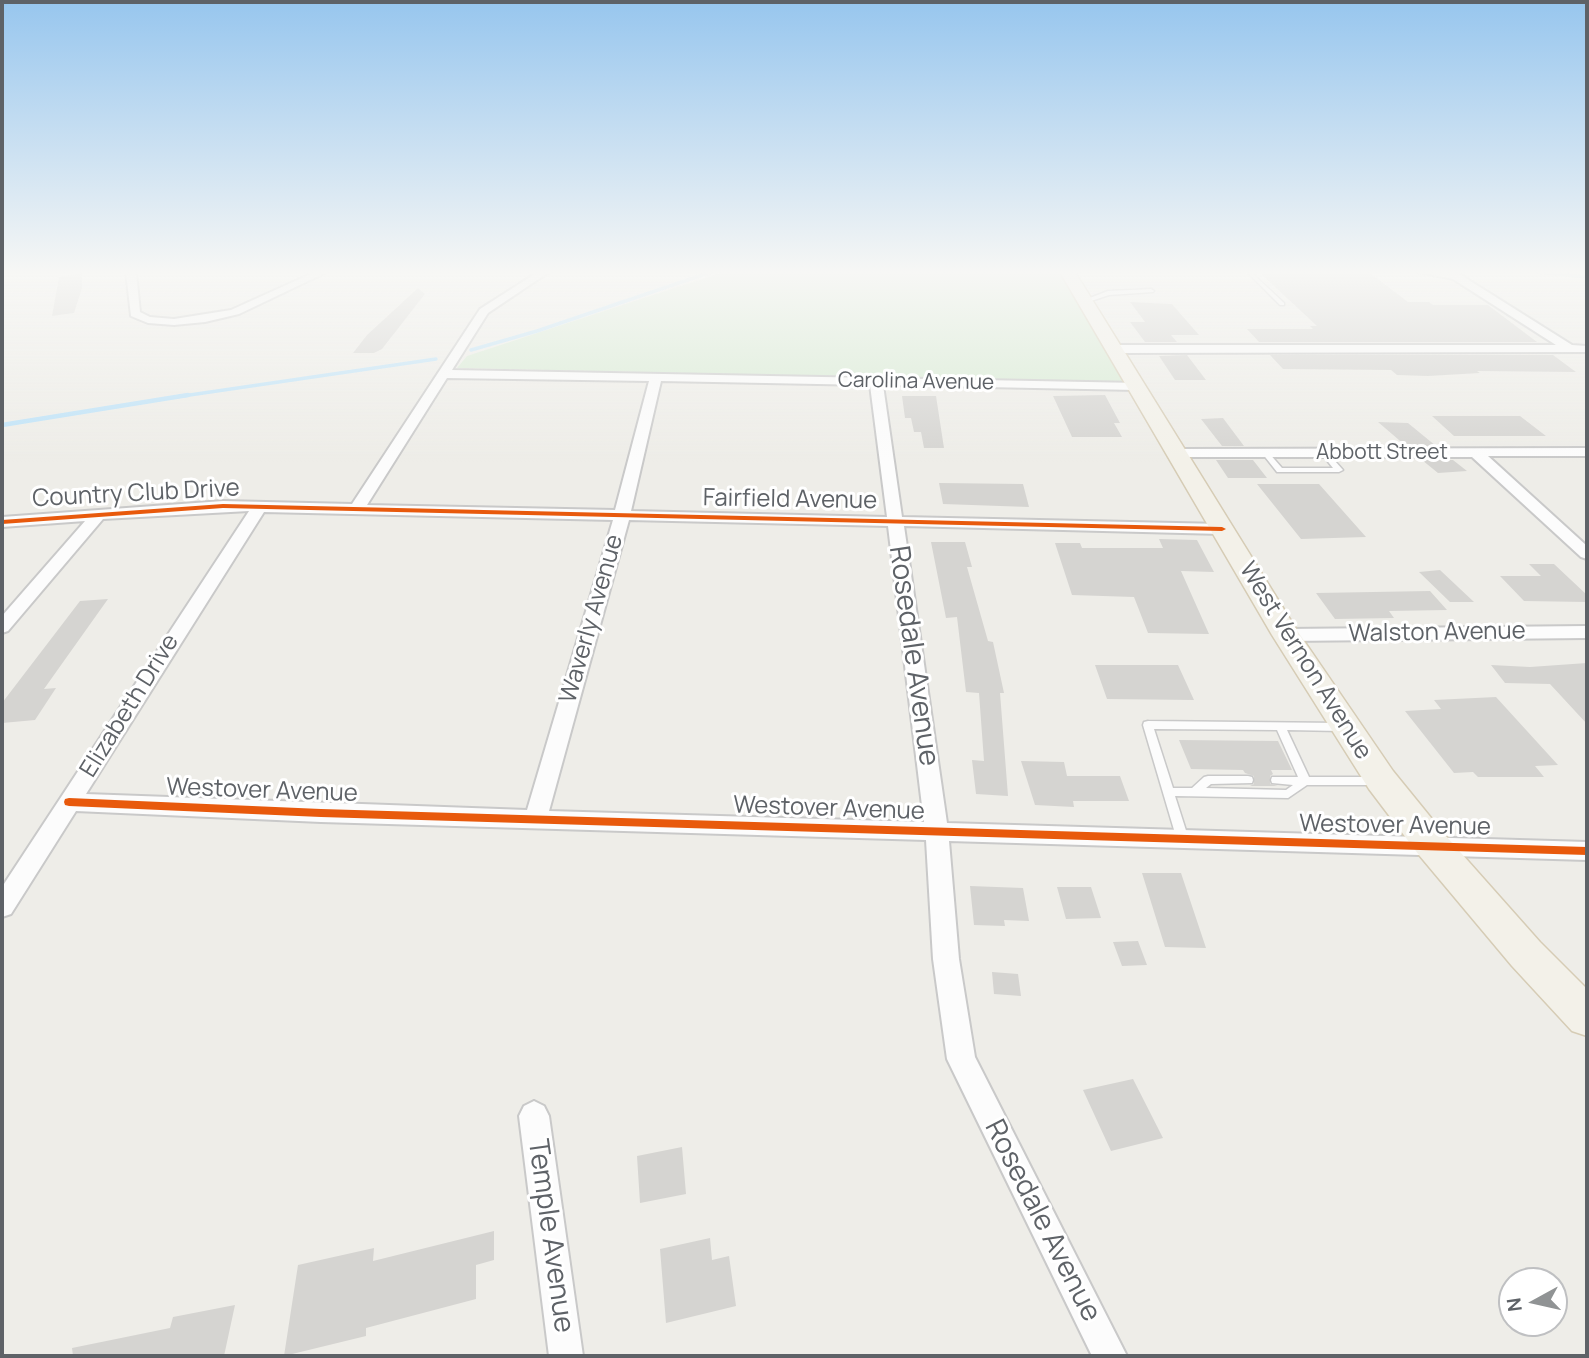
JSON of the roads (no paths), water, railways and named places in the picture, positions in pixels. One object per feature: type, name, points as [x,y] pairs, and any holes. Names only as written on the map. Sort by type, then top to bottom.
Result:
[{"type":"main road","name":"West Vernon Avenue","points":[[1106,335],[1286,635],[1381,780],[1432,845],[1527,954],[1587,1017]]},
{"type":"street","points":[[356,509],[469,335]]},
{"type":"street","points":[[1548,335],[1587,362]]},
{"type":"street","points":[[1114,349],[1587,349]]},
{"type":"street","name":"Carolina Avenue","points":[[445,374],[1136,386]]},
{"type":"street","name":"Waverly Avenue","points":[[536,819],[621,515],[656,378]]},
{"type":"street","name":"Rosedale Avenue","points":[[876,381],[937,832],[946,959],[961,1059],[1110,1356]]},
{"type":"street","name":"Abbott Street","points":[[1176,453],[1587,452]]},
{"type":"street","points":[[1476,453],[1587,554]]},
{"type":"street","name":"Country Club Drive","points":[[2,522],[201,506],[356,509]]},
{"type":"street","name":"Elizabeth Drive","points":[[2,907],[260,506]]},
{"type":"street","name":"Fairfield Avenue","points":[[356,509],[1222,529]]},
{"type":"street","points":[[2,627],[99,514]]},
{"type":"street","name":"Walston Avenue","points":[[1286,635],[1587,632]]},
{"type":"street","name":"Westover Avenue","points":[[69,802],[1183,841],[1432,845],[1587,851]]},
{"type":"street","name":"Temple Avenue","points":[[534,1116],[566,1356]]},
{"type":"lane","points":[[1266,453],[1280,470],[1339,470],[1325,453]]},
{"type":"lane","points":[[1183,841],[1148,725],[1345,727]]},
{"type":"lane","points":[[1280,726],[1305,782]]},
{"type":"lane","points":[[1195,792],[1208,780],[1248,780]]},
{"type":"lane","points":[[1276,780],[1381,780]]},
{"type":"lane","points":[[1169,792],[1288,794],[1305,782]]},
{"type":"waterway","points":[[471,350],[522,335]]},
{"type":"waterway","points":[[176,397],[436,359]]},
{"type":"waterway","points":[[2,425],[188,395]]}]
